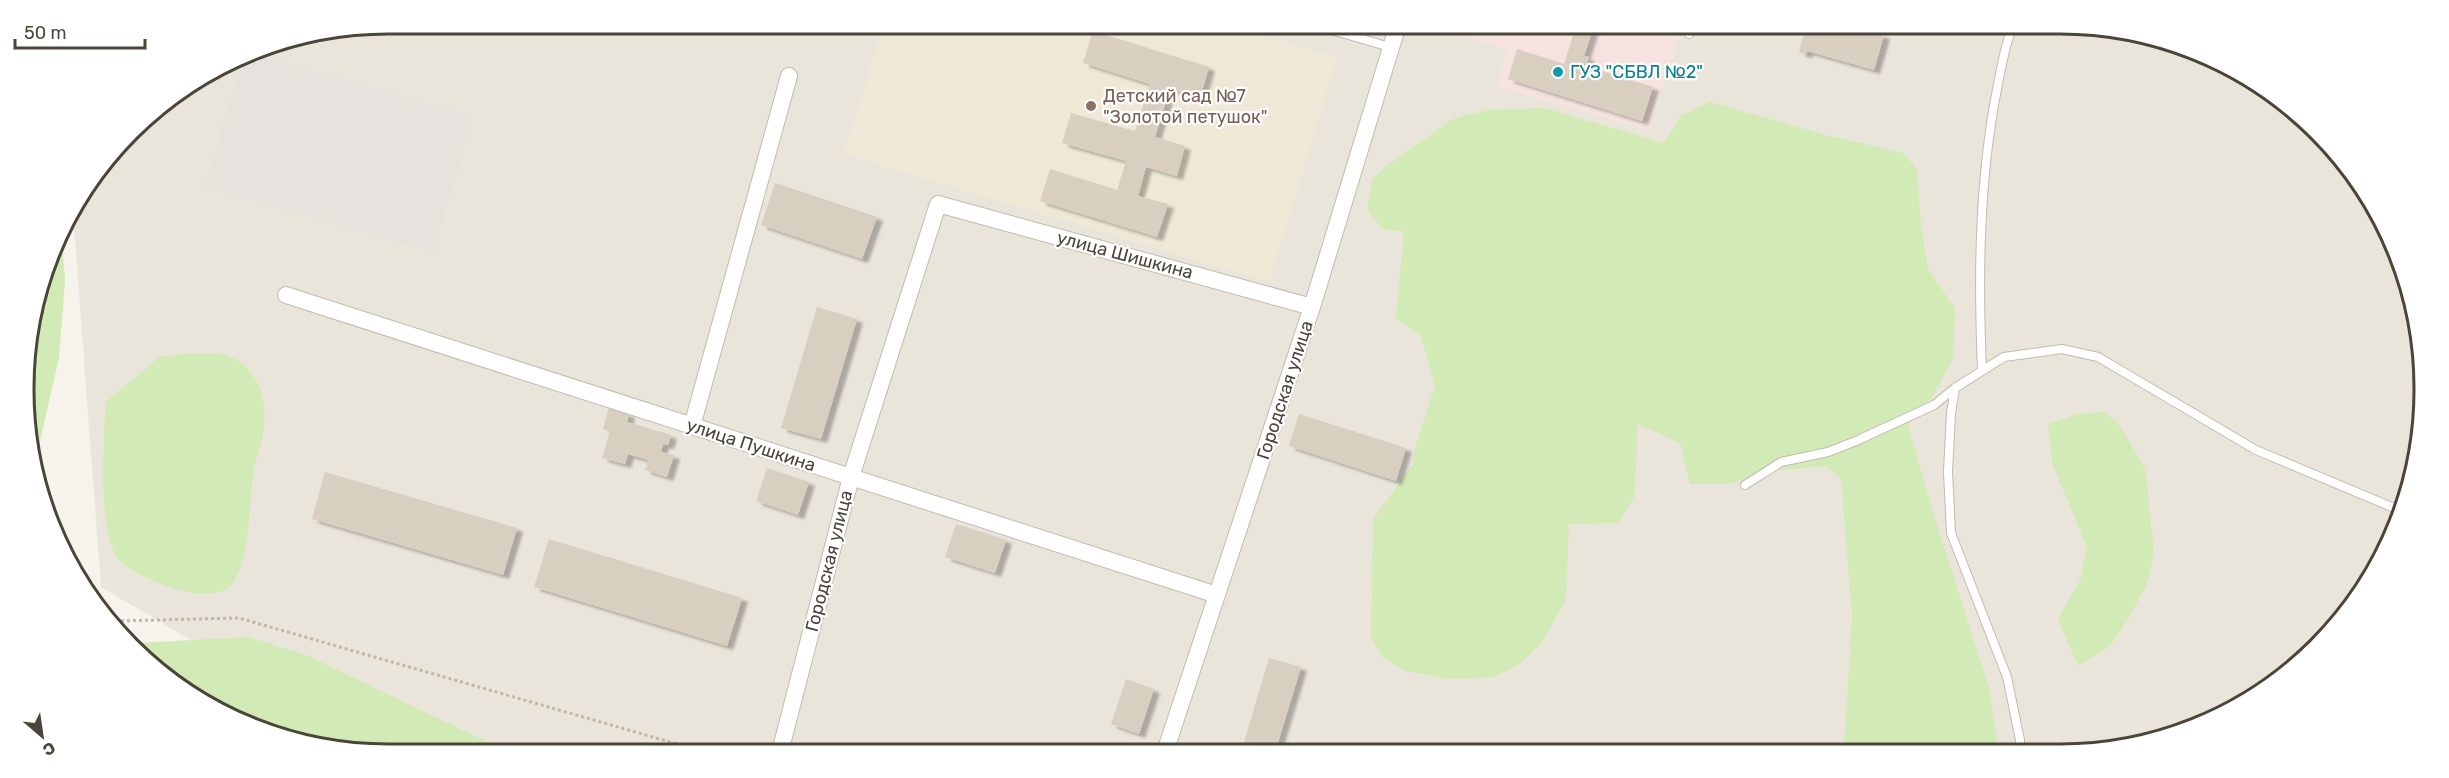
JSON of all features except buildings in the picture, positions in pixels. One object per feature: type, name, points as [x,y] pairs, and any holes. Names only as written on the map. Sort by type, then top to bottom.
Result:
[{"type":"street","name":"Городская улица","points":[[1168,744],[1312,307],[1395,34]]},
{"type":"street","points":[[692,426],[789,76]]},
{"type":"street","name":"Городская улица","points":[[782,744],[851,477],[938,204]]},
{"type":"street","name":"улица Шишкина","points":[[938,204],[1312,307]]},
{"type":"street","name":"улица Пушкина","points":[[286,295],[1217,595]]},
{"type":"lane","points":[[1345,34],[1390,47]]},
{"type":"lane","points":[[1982,370],[1979,312],[1980,231],[1989,130],[2010,34]]},
{"type":"lane","points":[[1745,485],[1781,462],[1828,452],[1934,405],[1955,388],[2004,357],[2062,349],[2098,357],[2256,450],[2394,508]]},
{"type":"lane","points":[[1955,388],[1951,413],[1948,472],[1951,533],[2007,677],[2020,744]]},
{"type":"path","points":[[120,621],[239,618],[677,744]]},
{"type":"shaded area","name":"Детский сад №7 \"Золотой петушок\"","points":[[881,34],[1259,34],[1337,58],[1269,282],[844,154]]},
{"type":"shaded area","points":[[1458,34],[1679,34],[1649,131],[1497,86],[1508,50]]},
{"type":"shaded area","points":[[2060,34],[2129,41],[2196,61],[2237,82],[2294,122],[2327,155],[2355,192],[2388,253],[2408,320],[2414,366],[2414,412],[2408,458],[2396,503],[2388,525],[2367,566],[2327,623],[2294,656],[2276,670],[2217,707],[2196,717],[2152,731],[2129,737],[2083,743],[366,743],[101,587],[74,227],[94,192],[122,155],[155,122],[192,94],[232,71],[275,53],[320,41],[366,35]]},
{"type":"shaded area","points":[[266,56],[473,116],[433,252],[205,187],[240,67]]},
{"type":"green space","points":[[1710,102],[1826,135],[1904,153],[1917,170],[1921,225],[1928,269],[1955,308],[1953,359],[1932,397],[1908,425],[1990,691],[1997,744],[1844,744],[1852,616],[1841,479],[1826,466],[1762,472],[1729,484],[1690,484],[1680,443],[1638,424],[1634,497],[1618,523],[1569,524],[1566,599],[1541,644],[1519,665],[1494,677],[1449,679],[1405,671],[1381,656],[1371,637],[1373,519],[1413,464],[1415,448],[1435,386],[1421,336],[1396,319],[1404,231],[1383,230],[1367,209],[1372,180],[1390,163],[1453,119],[1488,110],[1544,108],[1664,143],[1681,116]]},
{"type":"green space","points":[[63,250],[65,280],[59,358],[39,444],[35,412],[35,366],[41,320]]},
{"type":"green space","points":[[192,353],[225,355],[239,361],[252,374],[259,386],[265,413],[254,470],[248,531],[242,563],[231,585],[220,592],[206,594],[172,588],[124,565],[112,547],[104,508],[105,403],[159,357]]},
{"type":"green space","points":[[2105,412],[2118,423],[2145,468],[2154,550],[2149,580],[2128,620],[2110,646],[2078,666],[2058,619],[2080,580],[2087,548],[2052,463],[2048,424],[2076,414]]},
{"type":"green space","points":[[248,637],[306,655],[492,744],[366,743],[320,737],[275,725],[232,707],[192,684],[141,643]]},
{"type":"place","name":"ГУЗ \"СБВЛ №2\"","points":[[1558,72]]},
{"type":"place","name":"Детский сад №7 \"Золотой петушок\"","points":[[1091,106]]}]
